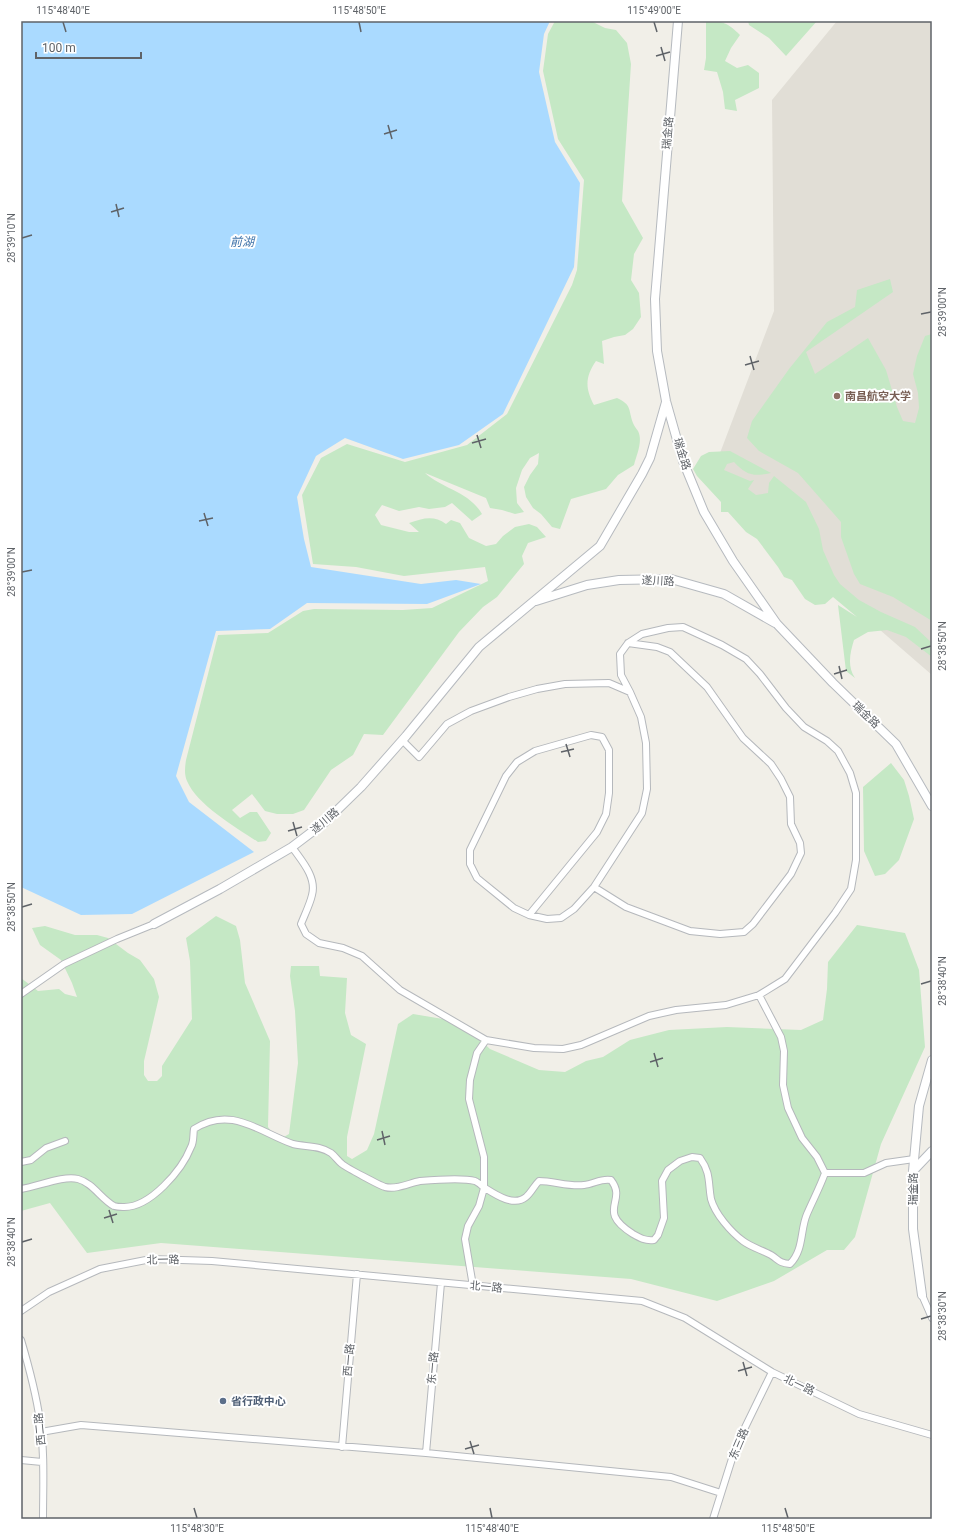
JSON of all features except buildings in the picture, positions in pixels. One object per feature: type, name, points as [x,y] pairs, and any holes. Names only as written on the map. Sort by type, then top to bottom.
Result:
[{"type":"street","name":"瑞金路","points":[[678,21],[655,299],[657,351],[666,401],[683,461],[704,512],[733,561],[777,624],[832,683],[896,744],[932,806]]},
{"type":"street","name":"遂川路","points":[[21,994],[64,964],[117,939],[154,924],[220,889],[292,847],[325,822],[361,788],[478,647],[600,546],[650,458],[666,401]]},
{"type":"street","name":"遂川路","points":[[533,602],[587,585],[619,580],[671,580],[724,594],[777,624]]},
{"type":"street","points":[[292,847],[312,879],[313,894],[301,924],[306,934],[319,943],[343,948],[362,956],[400,990],[486,1040],[534,1048],[562,1049],[581,1045],[649,1016],[676,1010],[726,1005],[759,995],[785,979],[835,913],[851,889],[856,860],[856,793],[850,774],[838,751],[827,741],[804,727],[786,708],[760,674],[746,659],[722,645],[682,627],[668,628],[642,634],[628,644],[620,654],[621,675],[641,717],[646,743],[647,789],[642,813],[594,887],[574,909],[561,918],[547,919],[529,915],[514,908],[477,878],[470,864],[470,850],[506,776],[517,762],[535,751],[591,735],[602,737],[609,750],[609,793],[606,814],[597,832],[529,915]]},
{"type":"street","points":[[594,887],[626,907],[690,930],[720,934],[744,932],[753,924],[791,874],[801,853],[800,843],[791,824],[790,797],[771,764],[743,738],[707,687],[670,652],[658,647],[628,644]]},
{"type":"street","points":[[402,740],[419,757],[447,724],[471,711],[509,697],[537,689],[565,684],[609,684],[630,692]]},
{"type":"street","points":[[759,995],[781,1037],[784,1051],[783,1085],[788,1108],[802,1138],[817,1157],[825,1173]]},
{"type":"street","points":[[473,1286],[465,1239],[468,1226],[479,1206],[484,1188],[484,1157],[469,1099],[470,1080],[477,1053],[486,1040]]},
{"type":"street","name":"瑞金路","points":[[932,1060],[919,1106],[913,1171],[913,1229],[922,1294],[932,1318]]},
{"type":"street","points":[[21,1189],[34,1187],[62,1178],[77,1179],[88,1184],[115,1207],[130,1207],[162,1188],[172,1179],[190,1150],[194,1129],[216,1120],[235,1120],[263,1129],[294,1144],[312,1146],[331,1153],[343,1165],[385,1187],[398,1187],[420,1182],[440,1180],[476,1181],[484,1188],[512,1202],[521,1201],[539,1181],[585,1185],[605,1179],[611,1180],[616,1186],[617,1192],[613,1211],[615,1218],[621,1226],[640,1238],[648,1241],[654,1240],[658,1235],[664,1218],[662,1181],[668,1170],[680,1161],[692,1157],[700,1158],[705,1165],[710,1180],[712,1200],[718,1216],[743,1241],[770,1255],[781,1263],[790,1264],[797,1254],[806,1215],[825,1173]]},
{"type":"street","points":[[21,1162],[32,1160],[46,1148],[65,1141]]},
{"type":"street","points":[[913,1171],[932,1151]]},
{"type":"street","points":[[825,1173],[864,1173],[886,1163],[914,1159]]},
{"type":"street","name":"北一路","points":[[21,1311],[49,1292],[100,1269],[152,1259],[212,1261],[642,1301],[685,1318],[772,1372],[859,1414],[932,1434]]},
{"type":"street","name":"西一路","points":[[342,1447],[357,1274]]},
{"type":"street","name":"东一路","points":[[426,1454],[441,1283]]},
{"type":"street","name":"西二路","points":[[21,1340],[32,1377],[41,1432],[43,1519]]},
{"type":"street","name":"东三路","points":[[713,1519],[736,1446],[772,1372]]},
{"type":"street","points":[[41,1432],[81,1425],[426,1454],[671,1477],[721,1493]]},
{"type":"street","points":[[21,1460],[42,1462]]},
{"type":"shaded area","name":"南昌航空大学","points":[[837,21],[932,21],[932,675],[709,482],[774,311],[772,100]]},
{"type":"green space","points":[[555,21],[591,21],[605,28],[616,30],[627,43],[631,64],[622,201],[643,238],[634,254],[631,280],[639,293],[641,317],[633,329],[625,335],[602,341],[604,364],[596,361],[592,367],[588,377],[588,388],[594,405],[617,398],[627,405],[640,439],[634,465],[618,475],[606,489],[571,499],[560,529],[552,527],[541,514],[533,508],[526,497],[524,487],[538,464],[539,453],[530,458],[522,470],[516,488],[517,503],[524,512],[515,514],[490,508],[486,498],[425,473],[439,483],[470,500],[482,514],[472,521],[452,503],[445,507],[429,509],[419,507],[399,511],[382,505],[375,515],[381,525],[409,532],[419,532],[409,523],[433,518],[446,524],[451,520],[460,523],[469,538],[486,546],[496,544],[503,536],[515,527],[529,524],[537,527],[546,537],[528,543],[522,556],[524,564],[497,597],[483,607],[459,632],[383,735],[364,734],[353,755],[331,770],[304,810],[293,814],[277,814],[265,811],[252,794],[232,810],[240,818],[250,812],[257,812],[271,833],[266,841],[258,842],[218,815],[199,799],[192,790],[185,776],[186,760],[218,635],[268,633],[303,611],[314,609],[403,610],[432,608],[488,581],[485,567],[404,576],[356,567],[313,564],[302,495],[321,458],[347,444],[405,462],[467,445],[507,414],[572,285],[577,270],[584,180],[558,139],[543,71],[548,34]]},
{"type":"green space","points":[[706,21],[725,24],[740,35],[731,48],[725,61],[737,68],[748,65],[759,73],[759,88],[735,100],[737,111],[725,109],[723,92],[717,72],[704,70],[706,58]]},
{"type":"green space","points":[[748,21],[817,21],[786,56],[769,38],[749,25]]},
{"type":"green space","points":[[890,279],[893,292],[806,352],[815,374],[868,338],[886,370],[897,407],[903,421],[915,423],[919,408],[918,393],[913,374],[917,356],[925,336],[932,334],[932,621],[893,597],[860,584],[854,574],[841,537],[841,522],[798,473],[759,451],[747,438],[752,421],[789,369],[827,322],[855,307],[857,290]]},
{"type":"green space","points":[[730,451],[771,473],[759,475],[750,474],[742,470],[734,462],[727,464],[724,470],[750,481],[754,480],[748,489],[756,495],[768,493],[769,483],[774,476],[806,502],[819,529],[823,550],[834,575],[840,584],[859,600],[881,612],[915,627],[932,643],[932,657],[906,637],[887,630],[868,632],[854,640],[850,655],[850,664],[855,678],[846,671],[838,605],[857,617],[833,597],[825,604],[815,605],[805,599],[792,580],[784,577],[757,539],[746,532],[728,512],[721,512],[721,502],[697,476],[693,469],[701,456],[709,452]]},
{"type":"green space","points":[[891,763],[904,780],[914,819],[899,860],[885,874],[875,876],[864,851],[863,787]]},
{"type":"green space","points":[[216,916],[236,926],[240,940],[245,983],[270,1041],[268,1127],[274,1135],[282,1138],[289,1134],[298,1063],[295,1011],[290,976],[291,966],[319,966],[320,976],[347,978],[345,1013],[351,1035],[366,1044],[347,1137],[347,1156],[352,1159],[367,1150],[374,1134],[398,1024],[413,1014],[461,1022],[490,1049],[539,1070],[565,1072],[586,1061],[603,1057],[630,1040],[669,1030],[727,1027],[801,1030],[823,1020],[827,989],[828,962],[857,925],[905,933],[919,970],[925,1047],[881,1144],[855,1237],[844,1250],[827,1250],[774,1281],[717,1301],[631,1279],[161,1243],[87,1253],[50,1203],[21,1211],[21,978],[38,991],[59,989],[65,994],[77,997],[61,960],[40,945],[32,928],[45,926],[75,935],[97,935],[108,938],[140,960],[154,979],[159,997],[144,1061],[144,1075],[148,1081],[157,1081],[162,1076],[162,1066],[192,1019],[190,961],[186,938]]},
{"type":"water","name":"前湖","points":[[21,21],[550,21],[544,34],[539,72],[555,142],[580,183],[574,267],[503,414],[459,445],[403,459],[345,438],[316,456],[297,497],[304,539],[311,567],[421,584],[456,580],[481,584],[427,604],[307,603],[270,629],[216,631],[176,776],[189,802],[254,852],[132,914],[81,915],[21,887]]},
{"type":"place","name":"南昌航空大学","points":[[837,396]]},
{"type":"place","name":"省行政中心","points":[[223,1401]]}]
